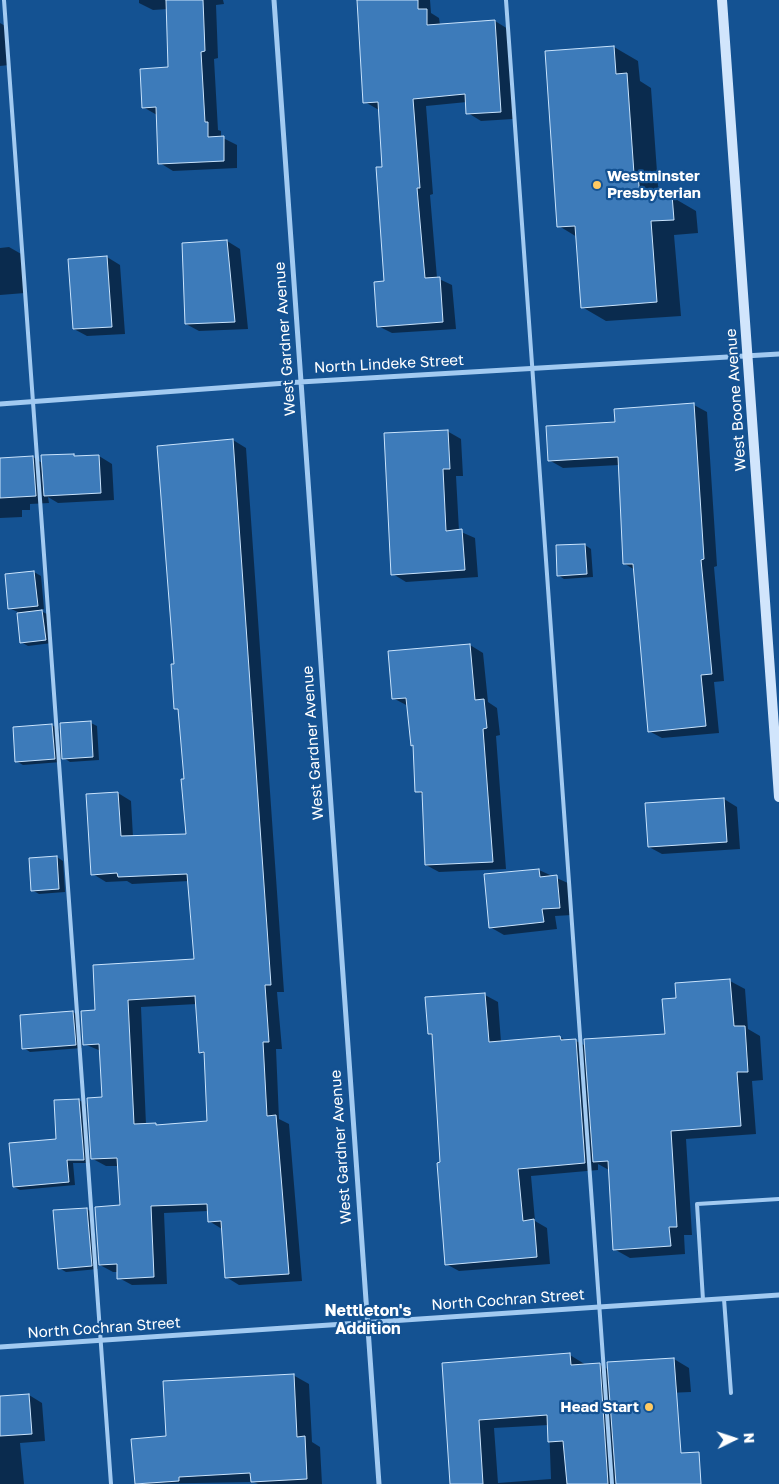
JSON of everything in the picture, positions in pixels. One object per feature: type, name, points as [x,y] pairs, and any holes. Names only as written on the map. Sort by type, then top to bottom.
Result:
[{"type":"main road","name":"West Boone Avenue","points":[[722,0],[779,797]]},
{"type":"street","name":"West Gardner Avenue","points":[[274,0],[366,1322],[379,1484]]},
{"type":"street","name":"North Lindeke Street","points":[[0,404],[300,382],[779,354]]},
{"type":"street","name":"North Cochran Street","points":[[0,1347],[779,1295]]},
{"type":"lane","points":[[4,0],[111,1484]]},
{"type":"lane","points":[[506,0],[534,368],[612,1484]]},
{"type":"lane","points":[[703,1300],[697,1204],[779,1199]]},
{"type":"lane","points":[[724,1299],[731,1392]]},
{"type":"building","points":[[166,0],[203,0],[205,51],[201,52],[205,122],[208,122],[208,137],[224,136],[224,161],[158,164],[156,107],[142,108],[140,69],[168,67]]},
{"type":"building","points":[[357,0],[418,0],[418,9],[427,9],[427,25],[495,20],[501,112],[466,114],[465,94],[413,99],[420,188],[417,188],[425,278],[440,277],[443,322],[377,327],[374,282],[384,281],[376,167],[382,167],[378,102],[363,103]]},
{"type":"building","name":"Westminster Presbyterian","points":[[614,46],[616,74],[627,73],[634,174],[638,174],[640,198],[672,195],[674,220],[651,221],[657,302],[581,308],[575,226],[557,227],[545,51]]},
{"type":"building","points":[[227,240],[235,322],[185,324],[182,243]]},
{"type":"building","points":[[107,256],[112,327],[73,329],[68,259]]},
{"type":"building","points":[[694,403],[704,559],[701,560],[712,674],[701,675],[706,726],[648,732],[633,564],[623,564],[618,457],[548,461],[546,426],[615,422],[614,409]]},
{"type":"building","points":[[448,430],[450,469],[443,469],[446,531],[462,529],[465,570],[391,575],[384,433]]},
{"type":"building","points":[[233,439],[271,985],[265,985],[269,1042],[263,1042],[267,1116],[276,1115],[289,1274],[225,1278],[221,1221],[208,1222],[207,1204],[151,1206],[154,1277],[117,1279],[117,1264],[99,1265],[95,1207],[120,1205],[117,1158],[91,1159],[87,1098],[102,1097],[99,1044],[83,1045],[81,1011],[95,1010],[93,965],[194,959],[187,874],[118,877],[117,873],[91,875],[86,794],[118,792],[121,836],[186,834],[181,779],[184,779],[178,709],[174,709],[171,664],[174,664],[157,446]],"holes":[[[195,996],[199,1053],[204,1052],[207,1121],[156,1125],[156,1123],[134,1124],[128,1000]]]},
{"type":"building","points":[[74,454],[74,456],[99,455],[101,493],[44,496],[41,455]]},
{"type":"building","points":[[33,456],[36,496],[0,498],[0,458]]},
{"type":"building","points":[[585,544],[587,574],[557,576],[556,545]]},
{"type":"building","points":[[34,571],[38,606],[8,609],[5,574]]},
{"type":"building","points":[[42,610],[46,640],[20,643],[17,613]]},
{"type":"building","points":[[470,644],[475,700],[484,699],[487,728],[483,729],[493,862],[425,865],[422,792],[415,792],[413,745],[411,746],[406,698],[392,699],[388,651]]},
{"type":"building","points":[[91,721],[93,757],[62,759],[60,723]]},
{"type":"building","points":[[52,724],[55,759],[15,762],[13,727]]},
{"type":"building","points":[[724,798],[727,842],[648,847],[645,803]]},
{"type":"building","points":[[57,856],[59,889],[31,891],[29,858]]},
{"type":"building","points":[[539,869],[540,877],[557,875],[560,908],[542,909],[544,922],[489,928],[484,874]]},
{"type":"building","points":[[730,979],[734,1026],[745,1026],[748,1072],[737,1072],[741,1126],[671,1131],[677,1227],[669,1227],[671,1246],[613,1250],[608,1161],[593,1162],[584,1039],[665,1034],[662,999],[676,998],[675,983]]},
{"type":"building","points":[[485,993],[489,1042],[560,1036],[561,1040],[576,1039],[585,1163],[518,1169],[523,1221],[534,1219],[537,1257],[445,1265],[437,1163],[440,1162],[432,1034],[428,1034],[425,997]]},
{"type":"building","points":[[73,1011],[76,1045],[22,1049],[20,1015]]},
{"type":"building","points":[[79,1099],[84,1160],[67,1160],[69,1182],[13,1187],[9,1143],[56,1139],[54,1100]]},
{"type":"building","points":[[87,1208],[92,1266],[58,1269],[53,1210]]},
{"type":"building","points":[[570,1353],[571,1365],[600,1363],[608,1484],[567,1484],[563,1441],[548,1442],[547,1415],[479,1420],[483,1484],[450,1484],[442,1363]]},
{"type":"building","name":"Head Start","points":[[674,1358],[681,1453],[699,1452],[701,1484],[616,1484],[607,1362]]},
{"type":"building","points":[[294,1374],[297,1437],[305,1436],[307,1479],[251,1482],[250,1473],[179,1477],[179,1481],[135,1484],[131,1439],[166,1436],[163,1381]]},
{"type":"building","points":[[29,1394],[32,1434],[0,1436],[0,1396]]},
{"type":"place","name":"Westminster Presbyterian","points":[[597,185]]},
{"type":"place","name":"Head Start","points":[[649,1407]]},
{"type":"district","name":"Nettleton's Addition","points":[[368,1320]]}]
